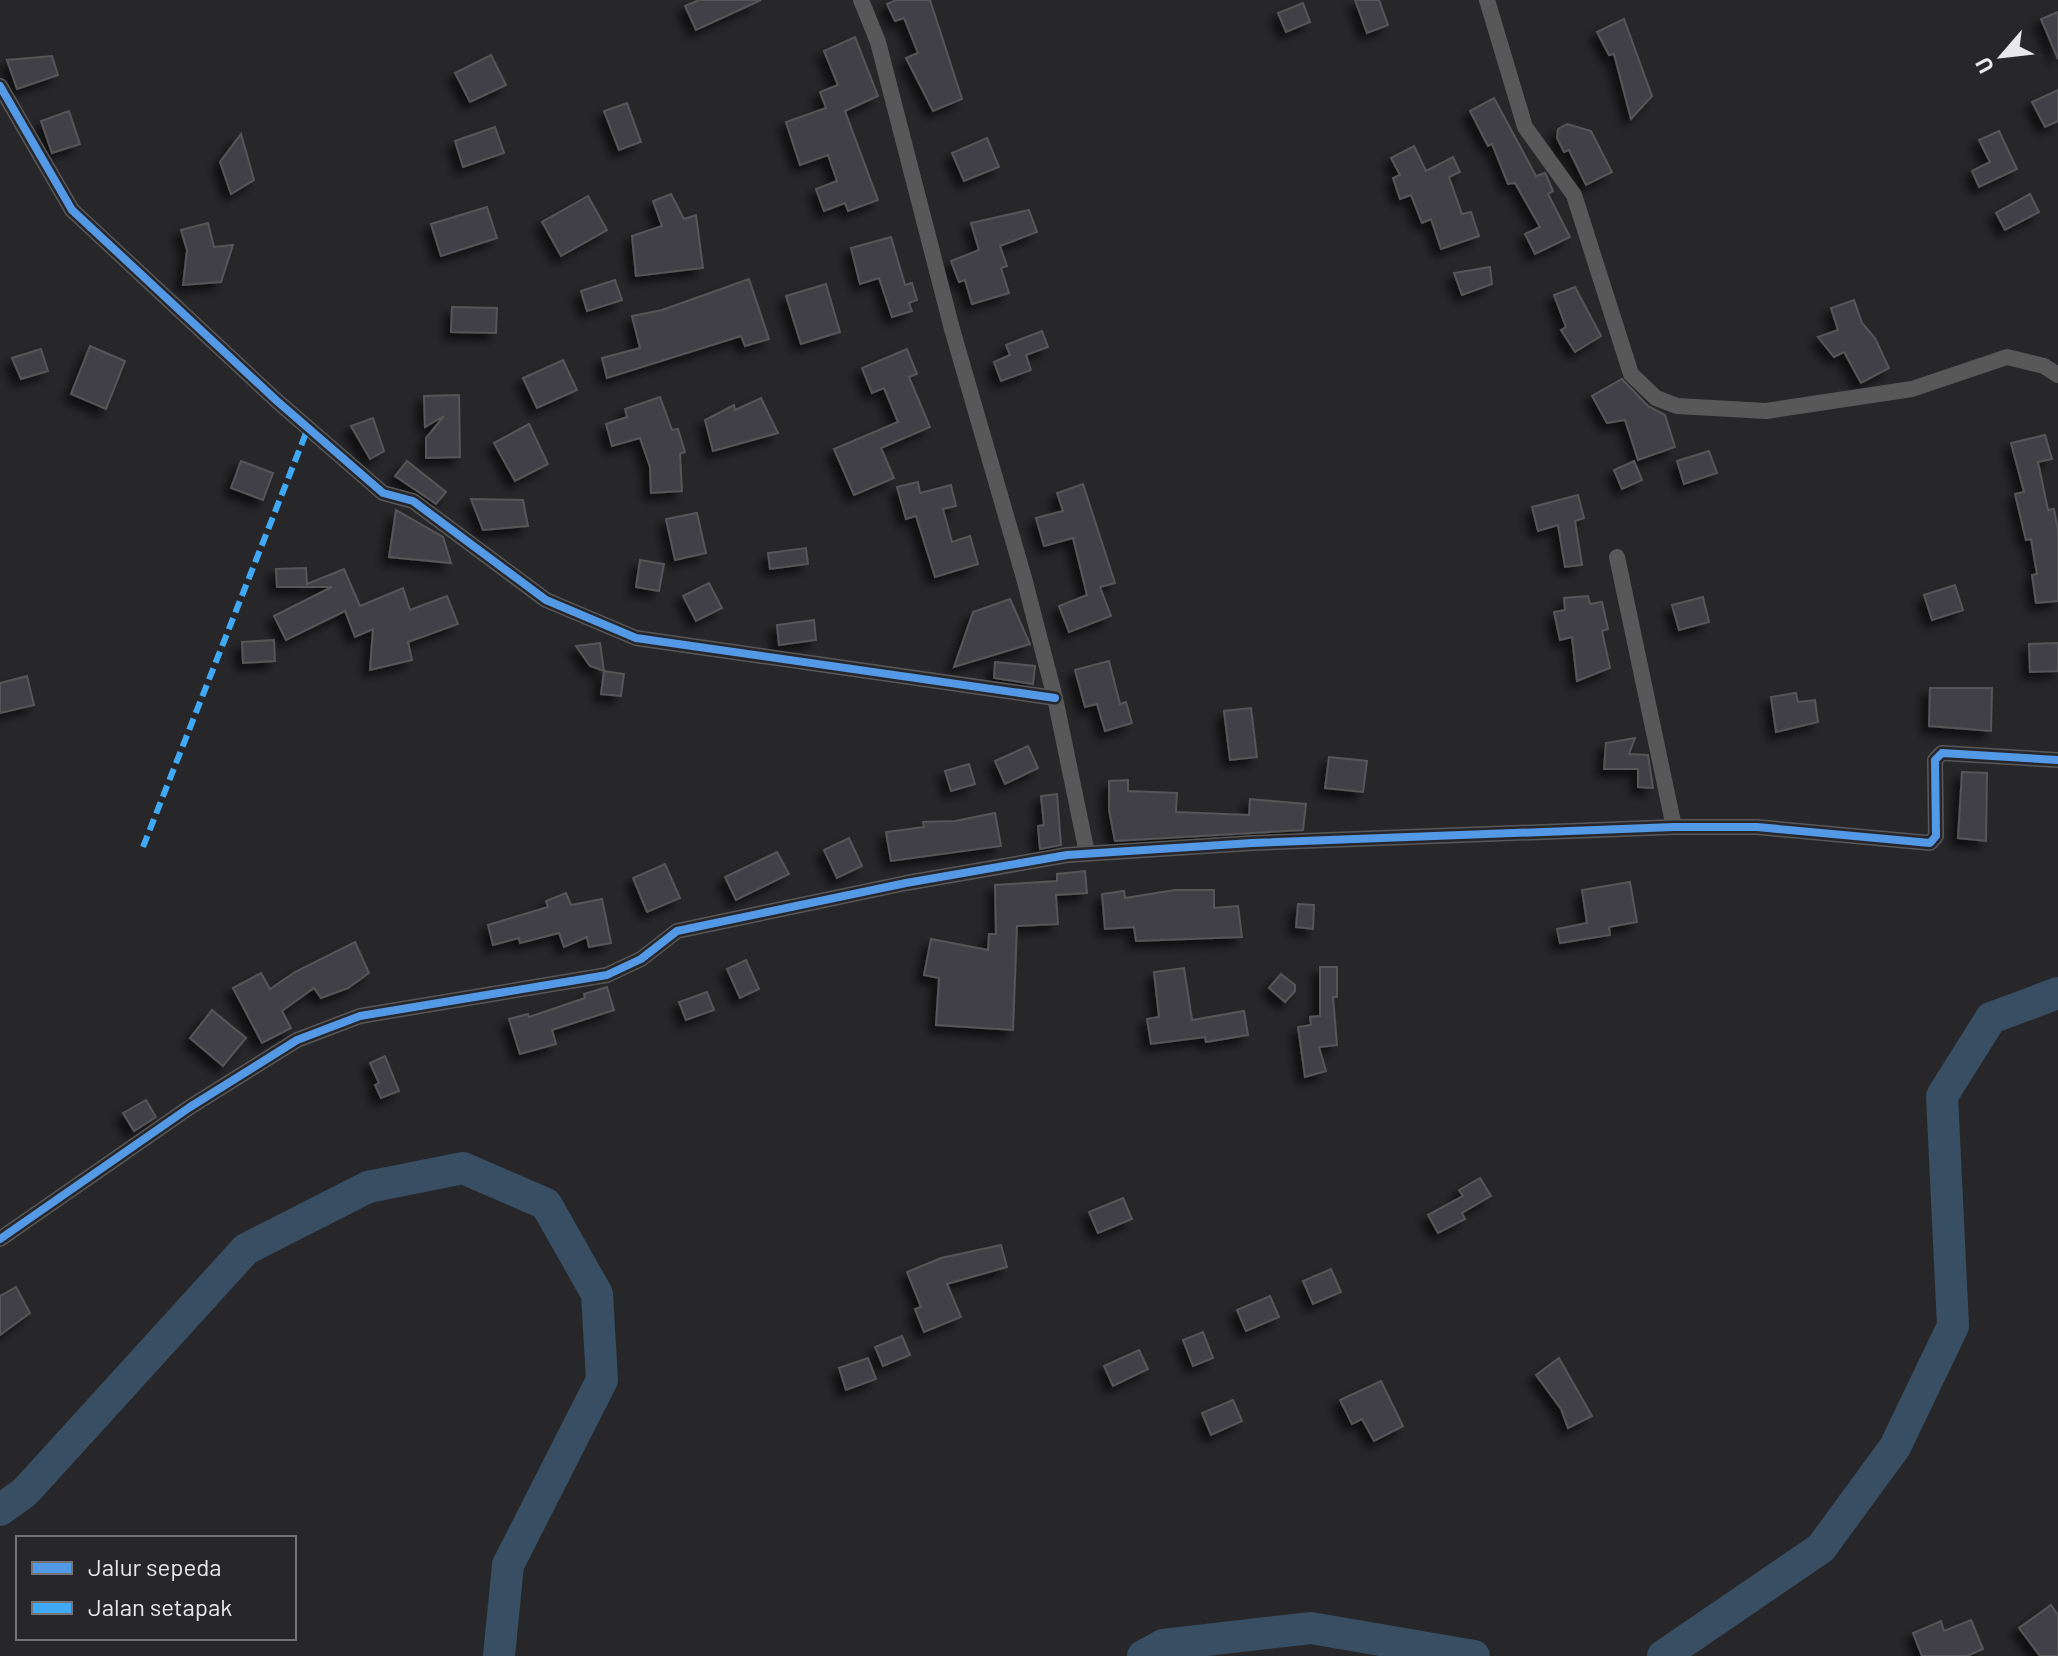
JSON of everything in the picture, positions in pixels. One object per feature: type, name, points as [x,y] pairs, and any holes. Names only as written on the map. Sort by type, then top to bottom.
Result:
[{"type":"street","points":[[861,0],[878,42],[952,329],[1055,698],[1087,853]]},
{"type":"street","points":[[1487,0],[1525,127],[1574,195],[1631,374],[1656,398],[1677,406],[1766,411],[1912,389],[2007,357],[2044,366],[2058,375]]},
{"type":"street","points":[[0,86],[72,210],[277,401],[383,493],[413,501],[546,600],[636,638],[1055,698]]},
{"type":"street","points":[[1617,557],[1674,827]]},
{"type":"street","points":[[0,1239],[190,1107],[297,1040],[323,1028],[360,1016],[439,1000],[607,975],[641,959],[677,931],[906,883],[1087,853],[1252,843],[1674,827],[1757,827],[1930,843],[1936,836],[1935,760],[1942,753],[2058,760]]},
{"type":"building","points":[[699,0],[761,0],[696,30],[685,6]]},
{"type":"building","points":[[896,0],[930,0],[962,99],[933,111],[906,58],[918,53],[904,18],[895,21],[887,4]]},
{"type":"building","points":[[1355,0],[1379,0],[1388,25],[1367,33]]},
{"type":"building","points":[[1303,3],[1310,22],[1286,32],[1278,13]]},
{"type":"building","points":[[2058,12],[2058,59],[2041,19]]},
{"type":"building","points":[[1624,19],[1652,96],[1631,119],[1614,54],[1609,55],[1597,32]]},
{"type":"building","points":[[855,37],[878,96],[845,111],[878,200],[848,211],[845,203],[824,211],[816,189],[837,181],[828,155],[800,165],[786,122],[826,108],[820,92],[838,85],[824,51]]},
{"type":"building","points":[[491,55],[506,85],[470,102],[455,73]]},
{"type":"building","points":[[52,56],[58,75],[17,89],[7,60]]},
{"type":"building","points":[[2058,90],[2058,121],[2045,127],[2032,102]]},
{"type":"building","points":[[1494,98],[1536,176],[1545,173],[1553,191],[1548,194],[1570,237],[1535,254],[1525,234],[1540,227],[1515,183],[1508,184],[1492,144],[1488,146],[1470,111]]},
{"type":"building","points":[[627,103],[641,142],[619,150],[604,111]]},
{"type":"building","points":[[69,111],[80,144],[52,153],[41,121]]},
{"type":"building","points":[[1567,124],[1591,131],[1612,172],[1586,185],[1569,150],[1564,152],[1557,138],[1558,129]]},
{"type":"building","points":[[495,127],[504,153],[463,167],[455,141]]},
{"type":"building","points":[[1999,131],[2017,169],[1979,187],[1972,171],[1990,162],[1979,140]]},
{"type":"building","points":[[241,134],[254,180],[231,194],[220,162]]},
{"type":"building","points":[[987,138],[999,167],[964,181],[952,153]]},
{"type":"building","points":[[1414,146],[1426,171],[1453,157],[1460,172],[1449,177],[1462,214],[1471,212],[1479,236],[1441,249],[1431,219],[1422,223],[1411,195],[1400,199],[1393,178],[1400,175],[1391,158]]},
{"type":"building","points":[[671,194],[684,219],[696,215],[703,268],[636,276],[632,236],[662,226],[653,201]]},
{"type":"building","points":[[2030,194],[2039,212],[2005,230],[1996,213]]},
{"type":"building","points":[[588,196],[607,230],[561,256],[542,222]]},
{"type":"building","points":[[487,207],[497,238],[441,256],[431,224]]},
{"type":"building","points":[[1029,210],[1037,232],[1000,246],[1007,266],[1001,268],[1009,293],[972,304],[965,280],[959,282],[951,261],[979,250],[971,223]]},
{"type":"building","points":[[208,223],[214,247],[233,245],[221,282],[183,285],[187,250],[181,230]]},
{"type":"building","points":[[891,237],[905,285],[912,283],[917,300],[909,303],[912,311],[892,317],[879,278],[860,284],[851,248]]},
{"type":"building","points":[[1490,267],[1492,284],[1462,295],[1454,273]]},
{"type":"building","points":[[749,279],[769,339],[745,346],[741,336],[607,378],[602,358],[640,348],[632,316],[662,310]]},
{"type":"building","points":[[615,280],[622,300],[587,311],[581,291]]},
{"type":"building","points":[[826,284],[840,332],[801,344],[786,296]]},
{"type":"building","points":[[1575,287],[1601,336],[1575,352],[1561,330],[1566,327],[1554,295]]},
{"type":"building","points":[[1854,300],[1862,323],[1875,338],[1889,368],[1861,383],[1844,352],[1834,357],[1818,337],[1838,330],[1831,308]]},
{"type":"building","points":[[452,307],[497,308],[496,333],[451,332]]},
{"type":"building","points":[[1042,331],[1048,347],[1026,355],[1031,370],[1001,381],[994,362],[1010,355],[1006,345]]},
{"type":"building","points":[[90,346],[125,361],[106,409],[71,394]]},
{"type":"building","points":[[41,349],[48,371],[21,379],[12,358]]},
{"type":"building","points":[[907,349],[917,374],[909,377],[930,427],[881,448],[894,478],[854,495],[834,449],[898,422],[884,388],[872,393],[862,368]]},
{"type":"building","points":[[563,360],[577,390],[537,408],[523,378]]},
{"type":"building","points":[[1622,379],[1648,406],[1665,415],[1675,447],[1638,460],[1625,420],[1607,423],[1592,396]]},
{"type":"building","points":[[459,395],[460,457],[426,458],[426,438],[444,416],[425,427],[424,396]]},
{"type":"building","points":[[660,397],[672,430],[678,429],[685,452],[680,454],[682,491],[651,493],[650,467],[640,438],[612,446],[606,424],[627,417],[625,409]]},
{"type":"building","points":[[761,398],[778,433],[713,451],[705,420],[734,405],[735,410]]},
{"type":"building","points":[[373,418],[384,451],[370,459],[351,426]]},
{"type":"building","points":[[529,424],[548,464],[515,481],[494,443]]},
{"type":"building","points":[[2045,435],[2052,459],[2038,462],[2048,510],[2054,509],[2058,530],[2058,601],[2036,603],[2032,575],[2037,574],[2031,539],[2026,540],[2015,494],[2024,492],[2011,443]]},
{"type":"building","points":[[1709,451],[1717,473],[1684,484],[1677,461]]},
{"type":"building","points":[[241,461],[273,473],[263,500],[231,488]]},
{"type":"building","points":[[407,461],[446,492],[436,504],[395,476]]},
{"type":"building","points":[[1634,461],[1642,480],[1622,489],[1614,470]]},
{"type":"building","points":[[918,482],[920,493],[951,485],[956,506],[943,509],[952,542],[970,536],[978,564],[935,577],[916,516],[906,519],[897,487]]},
{"type":"building","points":[[1083,484],[1115,583],[1100,587],[1111,616],[1069,632],[1059,606],[1087,595],[1073,538],[1044,546],[1036,518],[1063,511],[1057,493]]},
{"type":"building","points":[[1578,495],[1584,518],[1575,521],[1582,565],[1565,567],[1558,525],[1538,531],[1532,507]]},
{"type":"building","points":[[471,499],[523,500],[528,526],[483,530]]},
{"type":"building","points":[[396,510],[443,537],[451,563],[389,557]]},
{"type":"building","points":[[697,513],[706,553],[675,560],[666,519]]},
{"type":"building","points":[[806,548],[808,564],[770,569],[768,553]]},
{"type":"building","points":[[640,560],[664,564],[659,591],[636,587]]},
{"type":"building","points":[[306,568],[307,584],[344,569],[360,606],[403,588],[410,610],[447,596],[458,624],[408,642],[412,660],[370,670],[373,629],[355,637],[345,611],[286,640],[274,616],[332,587],[277,587],[276,569]]},
{"type":"building","points":[[709,583],[722,608],[696,621],[683,596]]},
{"type":"building","points":[[1955,585],[1963,610],[1932,620],[1924,595]]},
{"type":"building","points":[[1588,596],[1590,604],[1602,602],[1608,629],[1602,631],[1610,668],[1577,681],[1572,637],[1560,640],[1554,612],[1565,610],[1564,598]]},
{"type":"building","points":[[1703,597],[1709,622],[1679,630],[1672,605]]},
{"type":"building","points":[[1010,599],[1030,644],[954,667],[973,612]]},
{"type":"building","points":[[814,620],[816,640],[779,645],[777,625]]},
{"type":"building","points":[[274,640],[275,661],[243,663],[242,642]]},
{"type":"building","points":[[600,643],[604,671],[590,666],[576,646]]},
{"type":"building","points":[[2058,643],[2058,671],[2030,672],[2029,644]]},
{"type":"building","points":[[1109,661],[1120,704],[1126,702],[1132,723],[1105,731],[1097,704],[1085,707],[1075,670]]},
{"type":"building","points":[[995,662],[1035,666],[1033,684],[994,678]]},
{"type":"building","points":[[604,671],[624,674],[621,696],[601,694]]},
{"type":"building","points":[[27,676],[34,705],[0,713],[0,683]]},
{"type":"building","points":[[1930,688],[1992,688],[1991,731],[1929,726]]},
{"type":"building","points":[[1796,693],[1798,702],[1815,700],[1818,722],[1776,732],[1771,697]]},
{"type":"building","points":[[1251,708],[1257,757],[1230,760],[1224,711]]},
{"type":"building","points":[[1635,738],[1629,754],[1648,755],[1653,788],[1638,787],[1638,769],[1604,769],[1606,743]]},
{"type":"building","points":[[1028,746],[1038,768],[1005,784],[995,761]]},
{"type":"building","points":[[1329,757],[1367,761],[1363,792],[1325,788]]},
{"type":"building","points":[[969,764],[975,784],[951,791],[945,771]]},
{"type":"building","points":[[1962,772],[1987,773],[1986,841],[1958,838]]},
{"type":"building","points":[[1128,780],[1128,791],[1177,793],[1176,812],[1249,815],[1250,799],[1306,804],[1303,830],[1115,841],[1109,810],[1109,781]]},
{"type":"building","points":[[1057,794],[1061,845],[1040,849],[1038,826],[1044,825],[1041,796]]},
{"type":"building","points":[[995,813],[1001,846],[891,861],[886,832],[924,827],[923,822],[955,821]]},
{"type":"building","points":[[849,838],[862,866],[837,878],[824,850]]},
{"type":"building","points":[[777,852],[789,874],[736,900],[725,877]]},
{"type":"building","points":[[665,864],[680,898],[647,912],[633,878]]},
{"type":"building","points":[[1085,871],[1087,893],[1056,895],[1058,924],[1017,926],[1013,1030],[936,1025],[939,978],[924,975],[931,939],[988,950],[989,934],[996,934],[995,885],[1057,881],[1057,874]]},
{"type":"building","points":[[1630,882],[1637,922],[1609,927],[1610,935],[1560,943],[1557,929],[1587,923],[1582,890]]},
{"type":"building","points":[[1175,890],[1214,890],[1214,908],[1238,906],[1242,937],[1136,941],[1134,927],[1105,929],[1102,894],[1124,891],[1125,898]]},
{"type":"building","points":[[566,893],[571,905],[602,899],[611,943],[589,947],[587,937],[564,947],[559,933],[520,943],[519,938],[493,945],[488,925],[548,907],[546,901]]},
{"type":"building","points":[[1298,904],[1314,905],[1313,929],[1296,927]]},
{"type":"building","points":[[355,942],[369,973],[348,988],[321,998],[314,988],[282,1011],[291,1028],[262,1043],[233,988],[261,973],[270,989],[295,972]]},
{"type":"building","points":[[746,960],[759,989],[740,998],[727,969]]},
{"type":"building","points":[[1320,967],[1337,967],[1337,997],[1333,997],[1337,1045],[1319,1047],[1326,1071],[1305,1077],[1298,1027],[1311,1025],[1310,1017],[1320,1016]]},
{"type":"building","points":[[1184,968],[1192,1020],[1244,1011],[1248,1035],[1206,1042],[1205,1037],[1151,1044],[1147,1019],[1159,1017],[1154,972]]},
{"type":"building","points":[[1281,974],[1295,985],[1295,991],[1285,1002],[1269,988]]},
{"type":"building","points":[[607,987],[614,1010],[552,1030],[556,1044],[520,1054],[509,1019],[528,1014],[529,1017]]},
{"type":"building","points":[[707,992],[714,1010],[686,1020],[679,1002]]},
{"type":"building","points":[[212,1010],[246,1038],[223,1066],[190,1038]]},
{"type":"building","points":[[385,1056],[399,1091],[381,1098],[375,1085],[379,1083],[370,1063]]},
{"type":"building","points":[[146,1100],[156,1117],[134,1131],[123,1113]]},
{"type":"building","points":[[1480,1178],[1491,1196],[1462,1213],[1465,1219],[1438,1233],[1428,1215],[1463,1196],[1459,1190]]},
{"type":"building","points":[[1123,1198],[1132,1219],[1098,1233],[1089,1212]]},
{"type":"building","points":[[1001,1245],[1007,1267],[947,1284],[961,1317],[924,1332],[915,1309],[921,1307],[907,1272],[941,1258]]},
{"type":"building","points":[[1331,1269],[1341,1292],[1313,1304],[1303,1281]]},
{"type":"building","points":[[16,1287],[30,1313],[0,1335],[0,1296]]},
{"type":"building","points":[[1270,1296],[1279,1317],[1246,1331],[1237,1310]]},
{"type":"building","points":[[1203,1332],[1213,1358],[1193,1366],[1183,1340]]},
{"type":"building","points":[[902,1336],[910,1355],[883,1366],[875,1347]]},
{"type":"building","points":[[1139,1350],[1148,1369],[1113,1386],[1104,1366]]},
{"type":"building","points":[[868,1358],[876,1379],[846,1390],[839,1368]]},
{"type":"building","points":[[1559,1358],[1592,1416],[1568,1428],[1561,1409],[1536,1375]]},
{"type":"building","points":[[1381,1381],[1403,1426],[1374,1441],[1362,1419],[1352,1424],[1340,1400]]},
{"type":"building","points":[[1233,1400],[1242,1421],[1211,1435],[1202,1413]]},
{"type":"building","points":[[2051,1605],[2058,1615],[2058,1656],[2040,1656],[2019,1628]]},
{"type":"building","points":[[1971,1620],[1983,1649],[1967,1656],[1922,1656],[1913,1633],[1941,1621],[1944,1631]]},
{"type":"waterway","points":[[1663,1656],[1821,1548],[1895,1447],[1953,1326],[1942,1096],[1991,1018],[2058,993]]},
{"type":"waterway","points":[[0,1510],[25,1492],[246,1249],[368,1187],[463,1168],[546,1204],[597,1294],[602,1380],[508,1565],[499,1656]]},
{"type":"waterway","points":[[1143,1656],[1163,1645],[1311,1628],[1474,1656]]},
{"type":"marked path","points":[[143,847],[308,428]]},
{"type":"cycle path","points":[[0,86],[72,210],[277,401],[383,493],[413,501],[546,600],[636,638],[1055,698]]},
{"type":"cycle path","points":[[0,1239],[190,1107],[297,1040],[360,1016],[607,975],[641,959],[677,931],[906,883],[1067,855],[1252,843],[1674,827],[1757,827],[1930,843],[1936,836],[1935,760],[1942,753],[2058,760]]}]
